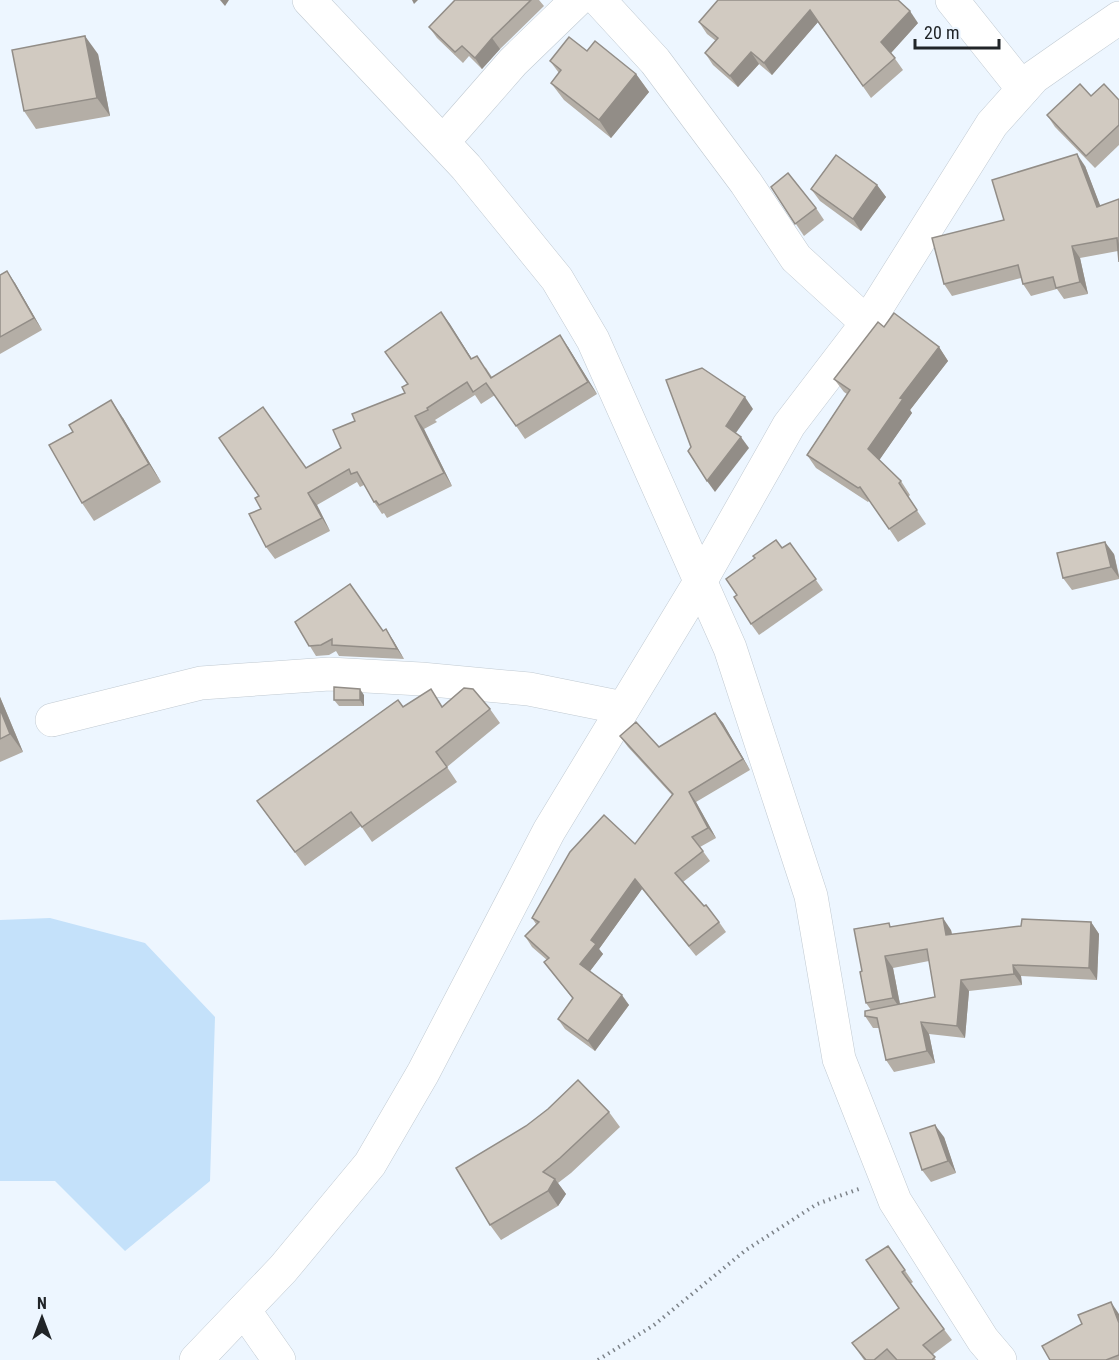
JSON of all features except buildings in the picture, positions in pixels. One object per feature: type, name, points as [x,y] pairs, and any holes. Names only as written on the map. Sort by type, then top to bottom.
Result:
[{"type":"street","points":[[309,0],[466,167],[557,279],[593,340],[730,648],[811,896],[840,1059],[895,1201],[996,1359]]},
{"type":"street","points":[[443,142],[513,62],[577,0]]},
{"type":"street","points":[[599,0],[655,61],[746,183],[796,258],[867,323]]},
{"type":"street","points":[[952,0],[1023,89]]},
{"type":"street","points":[[196,1360],[283,1269],[370,1164],[423,1073],[549,831],[700,582],[789,425],[867,323],[992,124],[1034,77],[1119,18]]},
{"type":"street","points":[[52,720],[201,683],[329,674],[421,679],[529,689],[623,708]]},
{"type":"street","points":[[244,1310],[279,1360]]},
{"type":"path","points":[[598,1360],[654,1325],[746,1250],[817,1204],[886,1178]]},
{"type":"shaded area","points":[[50,918],[145,943],[215,1017],[210,1181],[125,1251],[55,1181],[0,1181],[0,920]]}]
